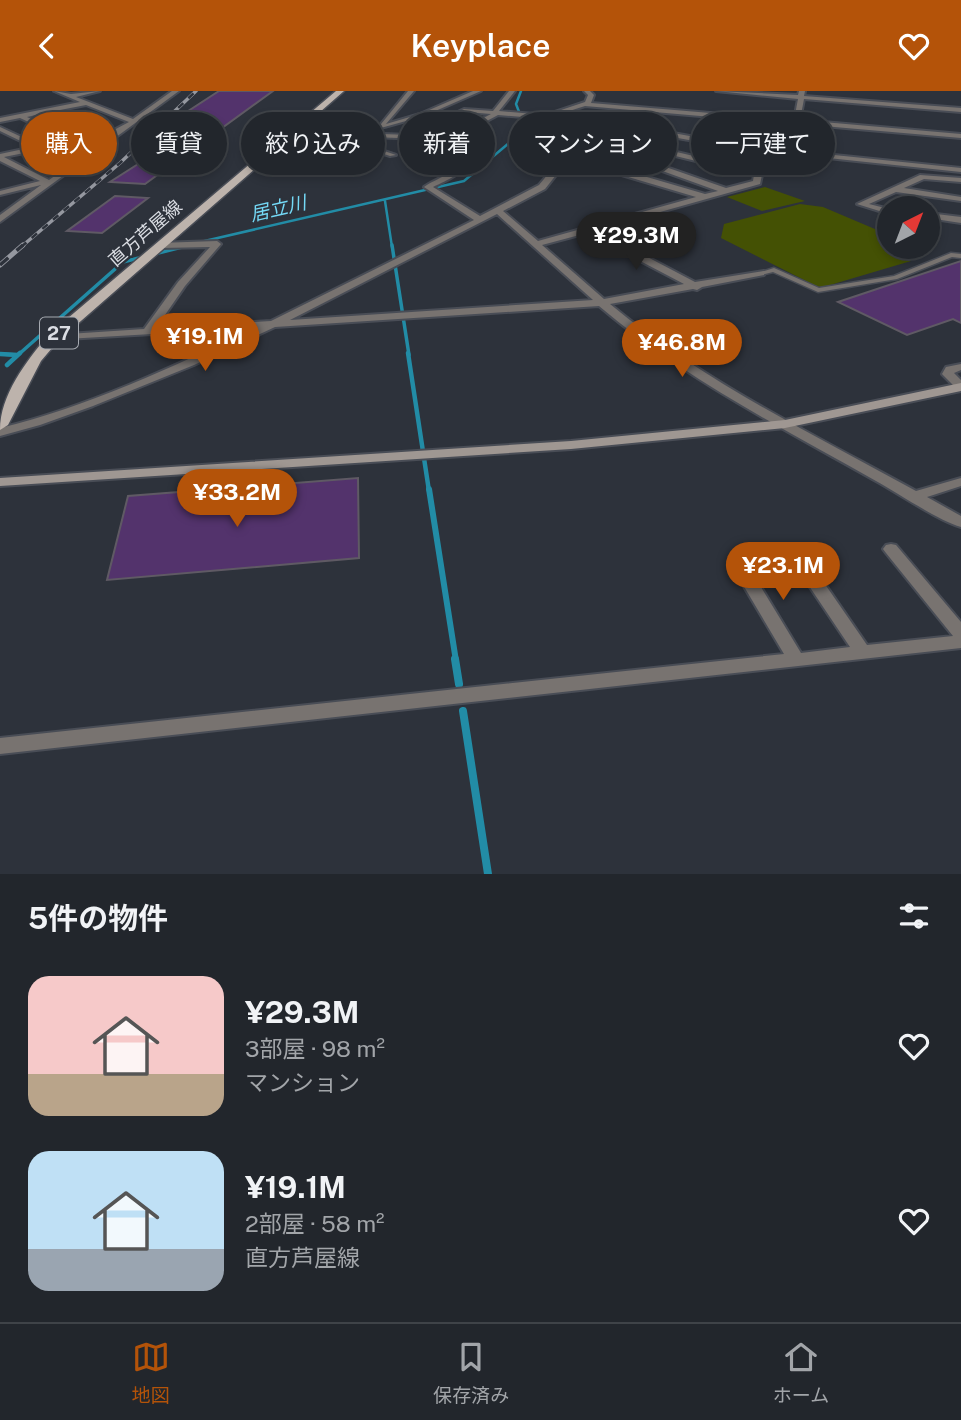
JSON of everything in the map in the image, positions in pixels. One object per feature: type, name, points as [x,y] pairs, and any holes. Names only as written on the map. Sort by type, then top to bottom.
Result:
[{"type":"main road","name":"直方芦屋線","points":[[316,112],[340,91]]},
{"type":"main road","name":"直方芦屋線","points":[[0,425],[35,360],[53,338],[245,175]]},
{"type":"street","points":[[57,91],[131,121]]},
{"type":"street","points":[[48,101],[97,91]]},
{"type":"street","points":[[148,112],[177,91]]},
{"type":"street","points":[[385,121],[411,91]]},
{"type":"street","points":[[385,126],[429,113],[478,91]]},
{"type":"street","points":[[509,114],[497,113],[512,91]]},
{"type":"street","points":[[561,112],[584,104],[590,99],[587,91]]},
{"type":"street","points":[[719,91],[801,94],[961,110]]},
{"type":"street","points":[[798,112],[801,94]]},
{"type":"street","points":[[40,112],[86,103]]},
{"type":"street","points":[[584,104],[691,114]]},
{"type":"street","points":[[54,109],[62,112]]},
{"type":"street","points":[[462,112],[487,112]]},
{"type":"street","points":[[0,120],[21,116]]},
{"type":"street","points":[[835,126],[961,136]]},
{"type":"street","points":[[0,129],[21,139]]},
{"type":"street","points":[[678,136],[691,138]]},
{"type":"street","points":[[0,157],[21,152]]},
{"type":"street","points":[[385,153],[392,155]]},
{"type":"street","points":[[0,157],[48,183]]},
{"type":"street","points":[[835,159],[960,174]]},
{"type":"street","points":[[0,173],[20,168]]},
{"type":"street","points":[[677,174],[725,191]]},
{"type":"street","points":[[879,196],[923,177],[960,174]]},
{"type":"street","points":[[0,219],[59,175]]},
{"type":"street","points":[[451,175],[428,185],[480,219]]},
{"type":"street","points":[[0,432],[19,428],[118,392],[271,325],[498,211],[542,187],[553,175]]},
{"type":"street","points":[[631,175],[703,196]]},
{"type":"street","points":[[537,244],[757,182],[758,175]]},
{"type":"street","points":[[0,193],[48,183]]},
{"type":"street","points":[[894,189],[961,199]]},
{"type":"street","points":[[877,197],[861,204],[877,209]]},
{"type":"street","points":[[498,211],[600,303],[649,339],[785,424],[961,522]]},
{"type":"street","points":[[940,217],[961,219]]},
{"type":"street","points":[[589,230],[697,287]]},
{"type":"street","points":[[147,333],[181,284],[217,244],[163,247]]},
{"type":"street","points":[[53,338],[600,303],[761,273]]},
{"type":"street","points":[[961,367],[950,369],[948,374],[961,387]]},
{"type":"street","points":[[0,482],[571,445],[785,424],[961,387]]},
{"type":"street","points":[[915,496],[961,482]]},
{"type":"street","points":[[891,549],[961,634]]},
{"type":"street","points":[[738,562],[796,660]]},
{"type":"street","points":[[803,565],[863,653]]},
{"type":"street","points":[[0,746],[961,642]]},
{"type":"lane","points":[[761,273],[774,270],[818,290],[895,278],[951,255],[961,256]]},
{"type":"green space","points":[[765,187],[805,201],[762,211],[727,197]]},
{"type":"green space","points":[[800,204],[823,207],[877,230],[877,259],[911,261],[820,288],[721,238],[724,224]]},
{"type":"building","points":[[219,91],[273,91],[227,124],[227,112],[187,112]]},
{"type":"building","points":[[131,169],[131,175],[157,175],[145,184],[110,182]]},
{"type":"building","points":[[115,196],[148,198],[102,233],[67,231]]},
{"type":"building","points":[[961,261],[961,323],[953,319],[907,335],[838,302]]},
{"type":"building","points":[[358,478],[359,558],[107,580],[128,496]]},
{"type":"waterway","name":"居立川","points":[[196,243],[464,181],[509,143],[521,117],[516,104],[521,91]]},
{"type":"waterway","points":[[385,201],[392,247]]},
{"type":"waterway","points":[[392,245],[409,355]]},
{"type":"waterway","name":"居立川","points":[[18,355],[123,262],[186,246],[182,247]]},
{"type":"waterway","points":[[408,353],[429,491]]},
{"type":"waterway","name":"居立川","points":[[0,354],[18,355]]},
{"type":"waterway","name":"居立川","points":[[7,365],[18,355]]},
{"type":"waterway","points":[[429,489],[456,661]]},
{"type":"waterway","points":[[455,659],[459,684]]},
{"type":"waterway","points":[[463,711],[488,874]]},
{"type":"railway","points":[[21,247],[120,163],[196,91]]},
{"type":"railway","points":[[0,265],[23,245]]}]
